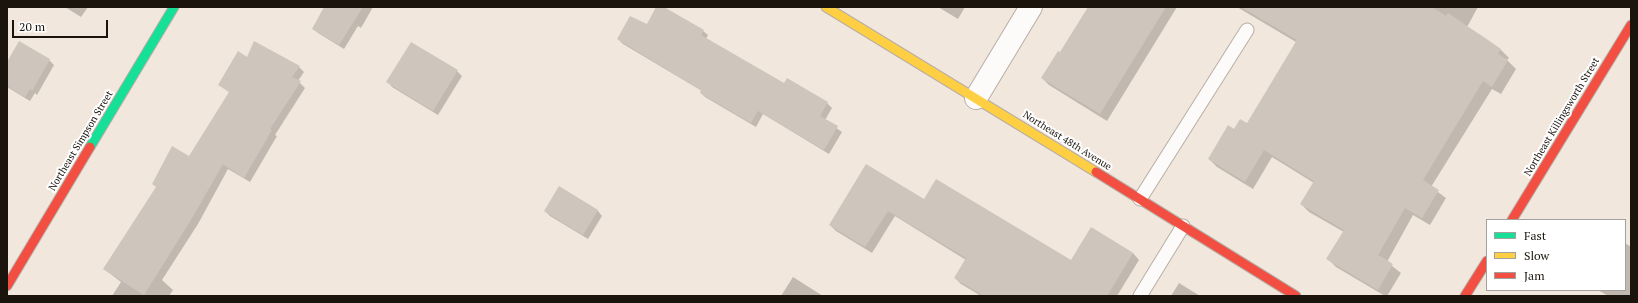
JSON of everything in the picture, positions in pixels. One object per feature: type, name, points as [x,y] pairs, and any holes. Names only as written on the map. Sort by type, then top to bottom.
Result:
[{"type":"street","name":"Northeast Simpson Street","points":[[7,286],[174,7]]},
{"type":"street","name":"Northeast 48th Avenue","points":[[826,7],[1296,296]]},
{"type":"street","points":[[976,98],[1031,7]]},
{"type":"street","name":"Northeast Killingsworth Street","points":[[1513,219],[1631,25]]},
{"type":"street","points":[[1465,296],[1486,262]]},
{"type":"lane","points":[[1140,199],[1247,30]]},
{"type":"lane","points":[[1140,296],[1183,226]]},
{"type":"building","points":[[324,7],[363,7],[339,45],[312,29]]},
{"type":"building","points":[[656,7],[664,7],[704,30],[701,35],[784,83],[787,78],[828,102],[820,116],[838,126],[824,150],[758,111],[751,123],[700,93],[701,90],[617,39],[630,16],[647,24]]},
{"type":"building","points":[[1088,7],[1166,7],[1100,114],[1041,78],[1058,51],[1060,52]]},
{"type":"building","points":[[1241,7],[1432,7],[1446,16],[1448,13],[1501,49],[1498,54],[1508,60],[1492,87],[1483,81],[1423,180],[1439,190],[1422,218],[1405,208],[1378,255],[1393,264],[1378,290],[1326,259],[1344,230],[1300,204],[1314,181],[1264,150],[1245,182],[1208,159],[1228,125],[1234,129],[1240,119],[1247,123],[1297,40]]},
{"type":"building","points":[[19,41],[50,59],[32,91],[30,89],[25,97],[7,86],[7,62]]},
{"type":"building","points":[[254,41],[300,66],[292,77],[301,81],[270,129],[272,130],[244,178],[223,164],[192,218],[144,295],[103,269],[156,187],[152,184],[172,146],[189,156],[229,92],[218,85],[238,51],[247,57]]},
{"type":"building","points":[[411,42],[458,70],[433,111],[386,82]]},
{"type":"building","points":[[866,164],[924,199],[936,179],[1071,260],[1091,227],[1133,253],[1107,296],[984,296],[954,278],[966,258],[888,211],[865,247],[829,225]]},
{"type":"building","points":[[559,186],[598,210],[583,235],[544,211]]},
{"type":"traffic: fast","points":[[90,147],[174,7]]},
{"type":"traffic: slow","points":[[826,7],[1096,172]]},
{"type":"traffic: jam","points":[[1513,219],[1631,25]]},
{"type":"traffic: jam","points":[[7,286],[90,147]]},
{"type":"traffic: jam","points":[[1096,172],[1296,296]]},
{"type":"traffic: jam","points":[[1465,296],[1486,263]]}]
